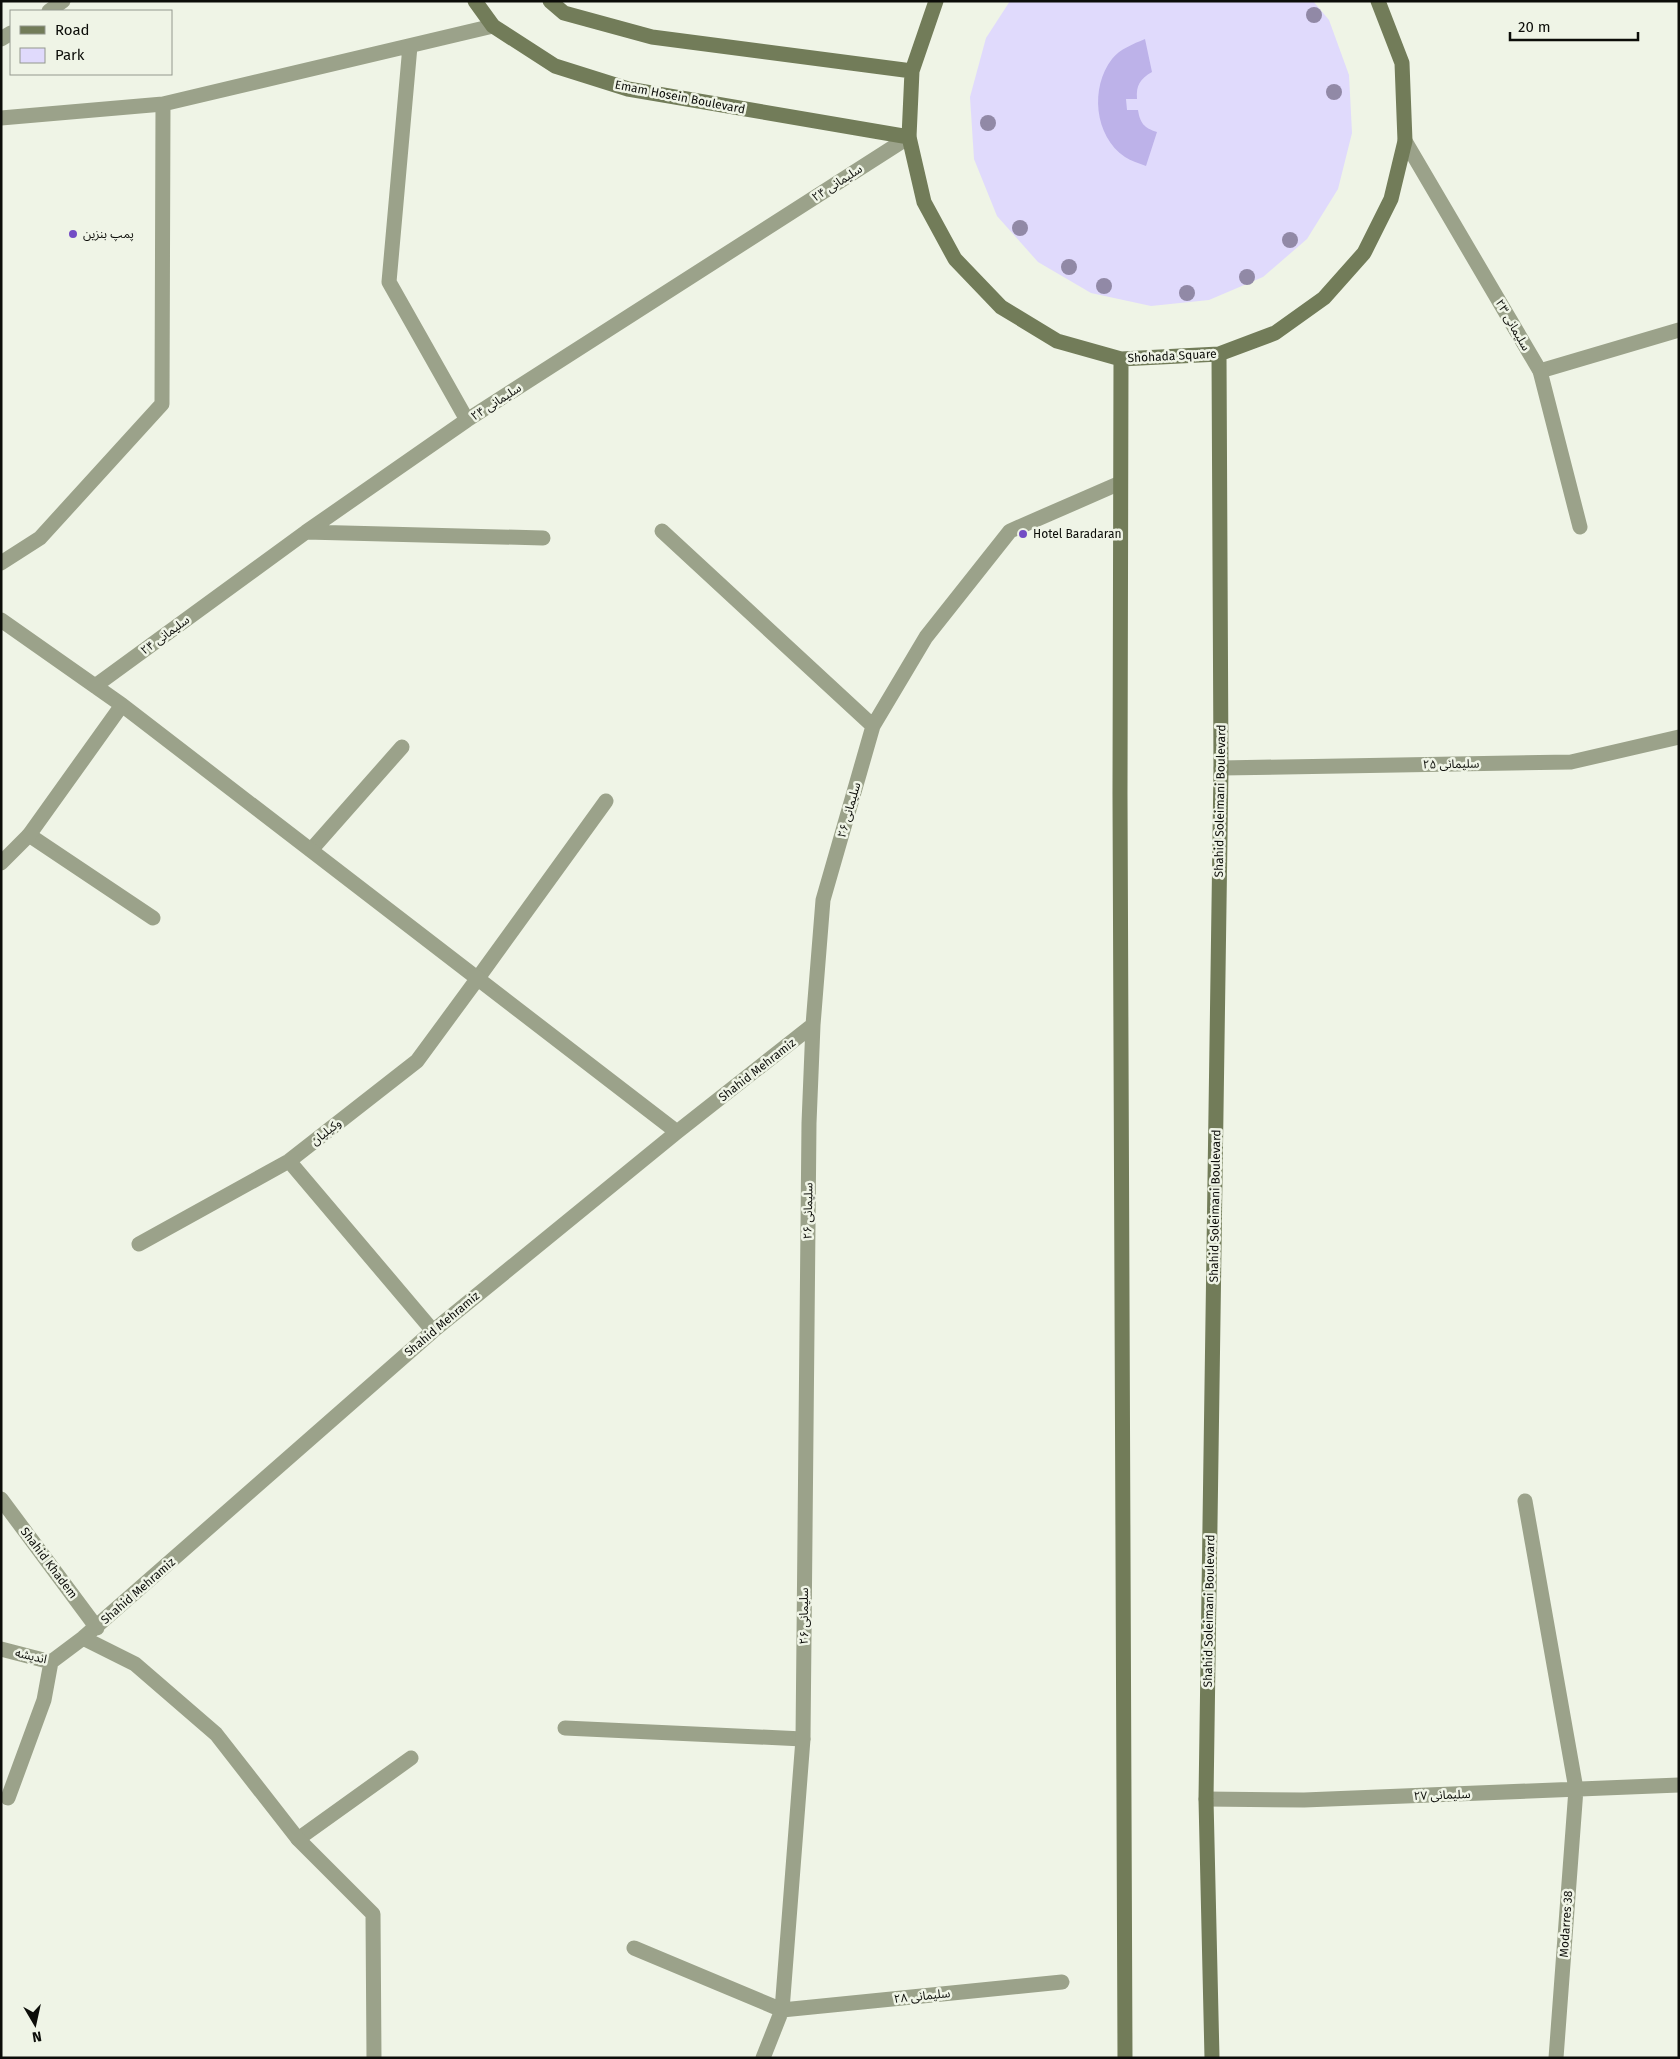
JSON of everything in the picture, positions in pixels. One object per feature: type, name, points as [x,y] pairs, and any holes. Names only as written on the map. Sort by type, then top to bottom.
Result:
[{"type":"main road","name":"Emam Hosein Boulevard","points":[[475,1],[493,26],[555,66],[628,89],[909,137]]},
{"type":"main road","points":[[550,1],[564,13],[652,37],[912,71]]},
{"type":"main road","name":"Shohada Square","points":[[936,1],[912,71],[909,137],[924,202],[955,259],[1001,307],[1057,342],[1121,359],[1219,354],[1275,333],[1324,298],[1364,253],[1391,200],[1405,141],[1402,63],[1378,1]]},
{"type":"main road","name":"Shahid Soleimani Boulevard","points":[[1212,2058],[1206,1799],[1221,768],[1219,354]]},
{"type":"main road","points":[[1121,359],[1125,2058]]},
{"type":"street","points":[[51,10],[63,1]]},
{"type":"street","points":[[1,118],[163,104],[493,26]]},
{"type":"street","points":[[410,46],[389,282],[467,420]]},
{"type":"street","points":[[1,563],[40,538],[162,404],[163,104]]},
{"type":"street","name":"سلیمانی ۲۴","points":[[95,686],[306,532],[467,420],[909,137]]},
{"type":"street","name":"سلیمانی ۲۳","points":[[1405,141],[1540,371],[1580,527]]},
{"type":"street","points":[[1540,371],[1679,330]]},
{"type":"street","name":"سلیمانی ۲۶","points":[[763,2058],[782,2010],[803,1739],[809,1123],[823,900],[873,726],[926,637],[1010,531],[1120,483]]},
{"type":"street","points":[[662,531],[873,726]]},
{"type":"street","points":[[306,532],[543,538]]},
{"type":"street","points":[[1,620],[122,705],[677,1132]]},
{"type":"street","points":[[1,863],[30,835],[122,705]]},
{"type":"street","name":"سلیمانی ۲۵","points":[[1221,768],[1571,762],[1679,737]]},
{"type":"street","points":[[310,850],[402,748]]},
{"type":"street","name":"وکیلیان","points":[[139,1244],[289,1161],[417,1062],[606,801]]},
{"type":"street","points":[[30,835],[152,918]]},
{"type":"street","name":"Shahid Mehramiz","points":[[83,1638],[97,1628],[433,1330],[677,1132],[814,1025]]},
{"type":"street","points":[[289,1161],[433,1330]]},
{"type":"street","name":"Shahid Khadem","points":[[1,1499],[97,1628]]},
{"type":"street","name":"Modarres 38","points":[[1525,1501],[1576,1790],[1556,2058]]},
{"type":"street","points":[[83,1638],[134,1664],[216,1734],[298,1839],[373,1914],[374,2058]]},
{"type":"street","name":"اندیشه","points":[[1,1649],[51,1662],[83,1638]]},
{"type":"street","points":[[5,1802],[44,1700],[51,1662]]},
{"type":"street","points":[[565,1728],[803,1739]]},
{"type":"street","points":[[298,1839],[411,1758]]},
{"type":"street","name":"سلیمانی ۲۷","points":[[1206,1799],[1304,1800],[1679,1785]]},
{"type":"street","points":[[634,1948],[782,2010]]},
{"type":"street","name":"سلیمانی ۲۸","points":[[782,2010],[1062,1982]]},
{"type":"green space","points":[[1010,1],[1313,1],[1329,20],[1349,75],[1352,133],[1338,189],[1307,239],[1263,277],[1209,300],[1151,306],[1091,293],[1038,262],[997,216],[974,159],[970,97],[986,38]]},
{"type":"shaded area","points":[[1145,39],[1152,72],[1144,77],[1140,83],[1137,90],[1137,99],[1126,99],[1127,110],[1138,110],[1143,124],[1157,132],[1146,166],[1125,157],[1107,137],[1101,124],[1098,97],[1100,83],[1105,70],[1115,55]]},
{"type":"place","name":"پمپ بنزین","points":[[73,234]]},
{"type":"place","name":"Hotel Baradaran","points":[[1023,534]]}]
